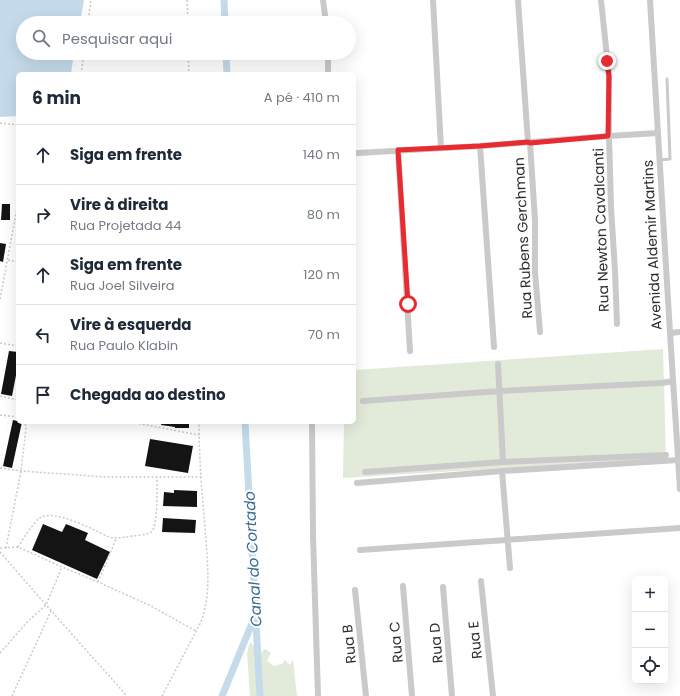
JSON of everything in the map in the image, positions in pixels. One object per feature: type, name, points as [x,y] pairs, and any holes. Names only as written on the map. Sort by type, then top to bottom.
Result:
[{"type":"street","points":[[323,0],[325,16]]},
{"type":"street","points":[[433,0],[441,148]]},
{"type":"street","name":"Rua Rubens Gerchman","points":[[518,0],[535,220],[535,272],[540,332]]},
{"type":"street","name":"Rua Newton Cavalcanti","points":[[601,0],[609,76],[608,136],[617,324]]},
{"type":"street","name":"Avenida Aldemir Martins","points":[[650,0],[680,489]]},
{"type":"street","points":[[328,60],[328,72]]},
{"type":"street","points":[[358,152],[480,146],[658,133]]},
{"type":"street","points":[[480,146],[494,348]]},
{"type":"street","points":[[398,150],[410,351]]},
{"type":"street","points":[[670,333],[680,332]]},
{"type":"street","points":[[498,364],[503,462]]},
{"type":"street","points":[[363,401],[662,383],[673,381]]},
{"type":"street","points":[[312,424],[313,535],[318,696]]},
{"type":"street","points":[[366,472],[503,462],[666,455]]},
{"type":"street","points":[[357,483],[502,471],[678,460]]},
{"type":"street","points":[[502,471],[510,568]]},
{"type":"street","points":[[360,550],[680,528]]},
{"type":"street","name":"Rua E","points":[[481,581],[492,696]]},
{"type":"street","name":"Rua C","points":[[403,586],[412,696]]},
{"type":"street","name":"Rua D","points":[[443,588],[452,696]]},
{"type":"street","name":"Rua B","points":[[355,590],[366,696]]},
{"type":"lane","points":[[659,160],[670,159],[667,79]]},
{"type":"path","points":[[89,16],[91,0]]},
{"type":"path","points":[[187,0],[188,16]]},
{"type":"path","points":[[81,72],[83,60]]},
{"type":"path","points":[[188,60],[189,72]]},
{"type":"path","points":[[0,123],[16,125]]},
{"type":"path","points":[[0,299],[16,217]]},
{"type":"path","points":[[8,260],[16,262]]},
{"type":"path","points":[[0,343],[16,346]]},
{"type":"path","points":[[0,396],[16,400]]},
{"type":"path","points":[[0,415],[16,417]]},
{"type":"path","points":[[6,548],[21,471],[26,424]]},
{"type":"path","points":[[141,424],[199,435]]},
{"type":"path","points":[[162,696],[201,622],[207,597],[208,569],[201,477],[199,424]]},
{"type":"path","points":[[0,468],[21,471],[106,477],[201,477]]},
{"type":"path","points":[[18,547],[38,519],[45,516],[64,517],[108,537],[116,539],[152,532],[155,528],[156,519],[157,477]]},
{"type":"path","points":[[98,582],[116,539]]},
{"type":"path","points":[[0,548],[18,547],[150,606],[196,631]]},
{"type":"path","points":[[0,552],[51,612],[127,696]]},
{"type":"path","points":[[0,653],[28,621],[46,606],[62,567]]},
{"type":"path","points":[[12,696],[51,612]]},
{"type":"green space","points":[[663,349],[666,458],[343,478],[344,424],[356,424],[356,370]]},
{"type":"green space","points":[[250,642],[261,653],[265,649],[271,653],[267,661],[274,666],[282,664],[285,660],[290,665],[293,660],[297,696],[250,696],[247,653]]},
{"type":"water","points":[[0,0],[84,0],[81,16],[16,16],[16,60],[73,60],[71,72],[16,72],[16,116],[0,117]]},
{"type":"building","points":[[2,204],[10,204],[10,220],[1,220]]},
{"type":"building","points":[[0,243],[6,244],[3,262],[0,261]]},
{"type":"building","points":[[9,351],[16,352],[16,375],[12,396],[1,394]]},
{"type":"building","points":[[13,420],[16,421],[16,424],[22,424],[12,468],[3,466]]},
{"type":"building","points":[[189,424],[189,428],[175,428],[161,425]]},
{"type":"building","points":[[150,439],[193,446],[188,473],[145,466]]},
{"type":"building","points":[[174,490],[197,491],[197,507],[163,506],[164,492],[174,493]]},
{"type":"building","points":[[163,518],[196,520],[195,533],[162,532]]},
{"type":"building","points":[[43,524],[62,532],[66,524],[88,533],[85,540],[110,552],[97,579],[32,550]]},
{"type":"waterway","name":"Canal do Cortado","points":[[224,0],[225,16]]},
{"type":"waterway","name":"Canal do Cortado","points":[[226,60],[227,72]]},
{"type":"waterway","name":"Canal do Cortado","points":[[245,424],[260,696]]},
{"type":"waterway","points":[[222,696],[255,616]]},
{"type":"route","points":[[408,304],[398,150],[530,143],[608,136],[609,76],[607,61]]}]
